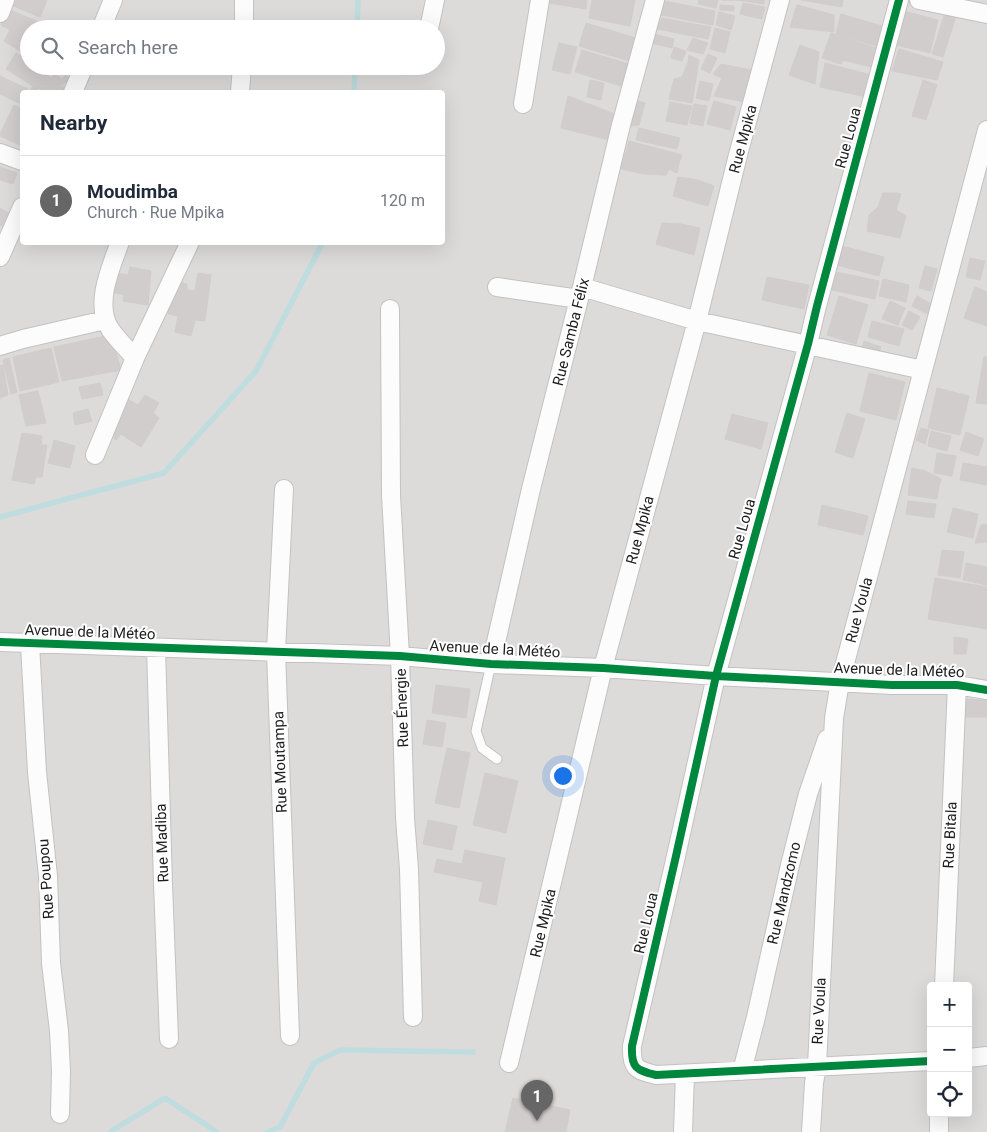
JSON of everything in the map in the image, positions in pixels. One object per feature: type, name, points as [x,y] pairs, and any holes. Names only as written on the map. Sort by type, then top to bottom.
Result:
[{"type":"street","points":[[0,13],[5,0]]},
{"type":"street","points":[[105,20],[114,0]]},
{"type":"street","points":[[244,0],[244,20]]},
{"type":"street","points":[[431,20],[435,0]]},
{"type":"street","points":[[523,104],[540,0]]},
{"type":"street","name":"Rue Samba Félix","points":[[491,664],[531,489],[621,125],[655,0]]},
{"type":"street","name":"Rue Mpika","points":[[509,1063],[603,668],[697,321],[738,155],[780,0]]},
{"type":"street","name":"Rue Loua","points":[[685,1074],[656,1076],[638,1068],[633,1063],[632,1046],[716,676],[808,344],[899,0]]},
{"type":"street","points":[[919,0],[987,14]]},
{"type":"street","points":[[74,90],[80,75]]},
{"type":"street","points":[[240,90],[241,75]]},
{"type":"street","name":"Rue Voula","points":[[811,1132],[817,1066],[834,718],[840,682],[987,130]]},
{"type":"street","points":[[0,153],[20,160]]},
{"type":"street","points":[[0,257],[20,212]]},
{"type":"street","points":[[119,245],[106,281],[103,301],[105,320],[110,330],[135,358]]},
{"type":"street","points":[[95,455],[135,358],[189,245]]},
{"type":"street","points":[[497,287],[581,293],[697,321],[923,370]]},
{"type":"street","name":"Rue Énergie","points":[[390,309],[391,495],[400,656],[414,1017]]},
{"type":"street","points":[[0,346],[105,320]]},
{"type":"street","name":"Rue Moutampa","points":[[284,489],[276,651],[290,1036]]},
{"type":"street","name":"Avenue de la Météo","points":[[0,642],[400,656],[491,664],[603,668],[716,676],[892,685],[957,685],[987,690]]},
{"type":"street","name":"Rue Poupou","points":[[30,644],[37,772],[48,876],[51,963],[59,1031],[61,1071],[60,1114]]},
{"type":"street","name":"Rue Madiba","points":[[156,648],[169,1039]]},
{"type":"street","name":"Rue Bitala","points":[[944,982],[957,685]]},
{"type":"street","name":"Rue Mandzomo","points":[[742,1071],[808,794],[834,718]]},
{"type":"street","points":[[972,1058],[987,1056]]},
{"type":"street","points":[[683,1132],[685,1074],[927,1061]]},
{"type":"street","points":[[939,1117],[939,1132]]},
{"type":"lane","points":[[491,664],[476,731],[482,748],[497,759]]},
{"type":"shaded area","points":[[0,0],[987,0],[987,1132],[0,1132]]},
{"type":"building","points":[[8,0],[47,1],[40,17],[6,3]]},
{"type":"building","points":[[549,0],[587,0],[586,9],[549,3]]},
{"type":"building","points":[[592,0],[635,0],[630,26],[589,18]]},
{"type":"building","points":[[699,0],[718,0],[716,8],[698,4]]},
{"type":"building","points":[[737,0],[764,0],[764,4]]},
{"type":"building","points":[[801,0],[843,0],[842,7]]},
{"type":"building","points":[[664,1],[715,11],[713,25],[661,15]]},
{"type":"building","points":[[743,3],[765,7],[762,19],[740,14]]},
{"type":"building","points":[[720,5],[734,6],[734,11],[720,10]]},
{"type":"building","points":[[797,5],[834,15],[834,32],[790,27]]},
{"type":"building","points":[[10,10],[34,20],[20,20],[20,51],[4,41],[10,30],[1,25]]},
{"type":"building","points":[[904,11],[938,20],[930,53],[896,45]]},
{"type":"building","points":[[719,12],[735,16],[731,30],[716,25]]},
{"type":"building","points":[[945,13],[956,16],[943,57],[932,54]]},
{"type":"building","points":[[841,14],[882,26],[876,46],[836,34]]},
{"type":"building","points":[[662,18],[711,27],[708,39],[657,29]]},
{"type":"building","points":[[586,23],[636,38],[629,61],[579,46]]},
{"type":"building","points":[[715,28],[730,32],[725,53],[710,49]]},
{"type":"building","points":[[831,33],[879,49],[871,67],[843,60],[841,64],[822,58]]},
{"type":"building","points":[[653,34],[674,39],[672,48],[651,43]]},
{"type":"building","points":[[693,38],[708,43],[703,54],[687,50]]},
{"type":"building","points":[[559,43],[577,47],[570,74],[552,70]]},
{"type":"building","points":[[800,45],[819,52],[815,84],[789,75]]},
{"type":"building","points":[[674,47],[686,51],[682,61],[671,58]]},
{"type":"building","points":[[899,49],[943,62],[937,80],[892,71]]},
{"type":"building","points":[[582,50],[629,64],[621,86],[575,72]]},
{"type":"building","points":[[16,53],[20,55],[20,75],[47,75],[52,78],[56,75],[62,79],[65,75],[71,79],[68,84],[65,82],[62,86],[66,88],[64,90],[42,90],[38,88],[36,90],[31,90],[33,86],[6,69]]},
{"type":"building","points":[[708,54],[717,58],[710,73],[701,69]]},
{"type":"building","points":[[689,55],[699,60],[692,103],[669,99],[674,79],[682,77]]},
{"type":"building","points":[[825,63],[871,75],[867,97],[820,87]]},
{"type":"building","points":[[721,64],[751,70],[745,102],[714,96],[722,78],[713,74]]},
{"type":"building","points":[[0,76],[28,89],[20,90],[20,104],[0,94]]},
{"type":"building","points":[[590,80],[604,83],[601,100],[587,97]]},
{"type":"building","points":[[923,80],[937,85],[926,120],[912,116]]},
{"type":"building","points":[[700,81],[713,84],[709,101],[696,98]]},
{"type":"building","points":[[568,96],[620,116],[614,141],[561,128]]},
{"type":"building","points":[[635,100],[645,103],[639,125],[629,126]]},
{"type":"building","points":[[714,101],[736,107],[730,130],[707,124]]},
{"type":"building","points":[[670,102],[692,106],[687,125],[666,121]]},
{"type":"building","points":[[694,104],[707,106],[703,126],[690,123]]},
{"type":"building","points":[[14,105],[20,108],[20,145],[0,136]]},
{"type":"building","points":[[639,128],[680,138],[677,149],[636,140]]},
{"type":"building","points":[[629,141],[682,155],[677,173],[669,169],[666,175],[644,174],[621,169]]},
{"type":"building","points":[[0,167],[17,173],[13,184],[0,180]]},
{"type":"building","points":[[678,177],[698,180],[714,186],[708,206],[673,196]]},
{"type":"building","points":[[883,193],[901,194],[896,210],[906,216],[900,238],[867,231],[869,215],[878,207]]},
{"type":"building","points":[[0,208],[10,214],[6,221],[9,223],[6,229],[0,225]]},
{"type":"building","points":[[662,223],[700,228],[694,255],[656,244]]},
{"type":"building","points":[[842,246],[884,257],[879,276],[837,265]]},
{"type":"building","points":[[970,258],[985,261],[980,280],[966,277]]},
{"type":"building","points":[[925,266],[937,269],[931,291],[919,288]]},
{"type":"building","points":[[130,267],[151,271],[148,305],[123,301],[124,295],[112,292],[115,273],[128,275]]},
{"type":"building","points":[[836,272],[879,281],[875,299],[832,290]]},
{"type":"building","points":[[198,273],[211,275],[205,321],[195,320],[191,336],[175,332],[178,316],[168,314],[175,281],[187,284],[187,290],[195,291]]},
{"type":"building","points":[[767,277],[809,285],[804,309],[762,300]]},
{"type":"building","points":[[883,279],[909,285],[906,302],[879,296]]},
{"type":"building","points":[[975,287],[987,292],[987,326],[964,318]]},
{"type":"building","points":[[839,296],[868,305],[856,344],[827,335]]},
{"type":"building","points":[[917,296],[933,305],[927,314],[912,306]]},
{"type":"building","points":[[890,301],[905,308],[898,325],[882,319]]},
{"type":"building","points":[[909,311],[920,317],[912,330],[902,325]]},
{"type":"building","points":[[872,321],[904,329],[899,346],[868,337]]},
{"type":"building","points":[[111,335],[121,370],[62,381],[54,347]]},
{"type":"building","points":[[864,341],[881,347],[877,358],[861,351]]},
{"type":"building","points":[[51,348],[59,382],[20,391],[13,357]]},
{"type":"building","points":[[984,357],[987,357],[987,404],[976,403]]},
{"type":"building","points":[[9,358],[17,392],[11,394],[3,360]]},
{"type":"building","points":[[3,365],[8,395],[0,398],[0,366]]},
{"type":"building","points":[[869,373],[905,382],[896,420],[860,411]]},
{"type":"building","points":[[100,383],[103,395],[82,399],[79,387]]},
{"type":"building","points":[[937,388],[969,396],[960,435],[928,428]]},
{"type":"building","points":[[38,391],[46,423],[26,426],[19,395]]},
{"type":"building","points":[[145,395],[159,403],[153,413],[159,418],[141,447],[121,434],[116,440],[109,435],[120,418],[115,415],[126,398],[138,405]]},
{"type":"building","points":[[88,409],[92,421],[75,425],[73,413]]},
{"type":"building","points":[[847,413],[865,419],[853,458],[835,452]]},
{"type":"building","points":[[732,414],[768,423],[761,449],[725,439]]},
{"type":"building","points":[[921,428],[929,430],[925,444],[916,440]]},
{"type":"building","points":[[931,431],[951,436],[947,451],[928,446]]},
{"type":"building","points":[[966,432],[984,439],[978,456],[960,450]]},
{"type":"building","points":[[22,433],[42,436],[41,445],[47,445],[42,477],[36,477],[34,484],[12,480]]},
{"type":"building","points":[[54,440],[75,446],[70,468],[48,463]]},
{"type":"building","points":[[937,453],[956,456],[952,476],[934,473]]},
{"type":"building","points":[[963,463],[987,467],[987,485],[960,480]]},
{"type":"building","points":[[912,468],[925,471],[940,478],[937,499],[908,495]]},
{"type":"building","points":[[908,501],[936,504],[934,518],[906,514]]},
{"type":"building","points":[[822,505],[868,516],[863,535],[818,525]]},
{"type":"building","points":[[953,508],[978,514],[973,538],[947,532]]},
{"type":"building","points":[[987,524],[987,542],[975,543],[981,525]]},
{"type":"building","points":[[942,550],[964,552],[960,578],[938,575]]},
{"type":"building","points":[[966,563],[987,567],[987,585],[963,580]]},
{"type":"building","points":[[935,578],[987,587],[987,629],[928,619]]},
{"type":"building","points":[[954,637],[968,639],[966,654],[954,654]]},
{"type":"building","points":[[436,685],[470,689],[466,718],[432,713]]},
{"type":"building","points":[[964,699],[987,700],[987,717],[964,717]]},
{"type":"building","points":[[427,720],[446,723],[442,747],[423,744]]},
{"type":"building","points":[[447,748],[470,753],[459,808],[435,803]]},
{"type":"building","points":[[485,773],[518,781],[506,833],[473,825]]},
{"type":"building","points":[[428,820],[457,826],[452,850],[423,844]]},
{"type":"building","points":[[465,850],[505,858],[496,905],[479,901],[483,882],[434,872],[437,859],[462,864]]},
{"type":"building","points":[[513,1098],[570,1110],[566,1132],[505,1132]]},
{"type":"waterway","points":[[357,20],[358,0]]},
{"type":"waterway","points":[[354,90],[355,75]]},
{"type":"waterway","points":[[0,517],[164,473],[256,371],[321,245]]},
{"type":"waterway","points":[[268,1132],[280,1127],[314,1063],[340,1050],[473,1052]]},
{"type":"waterway","points":[[110,1132],[165,1098],[217,1132]]},
{"type":"cycle path","points":[[899,0],[808,344],[716,676],[632,1046],[632,1053],[636,1067],[656,1075],[927,1061]]},
{"type":"cycle path","points":[[0,642],[400,656],[491,664],[603,668],[716,676],[892,685],[957,685],[987,690]]},
{"type":"place","name":"Moudimba","points":[[537,1121]]}]
